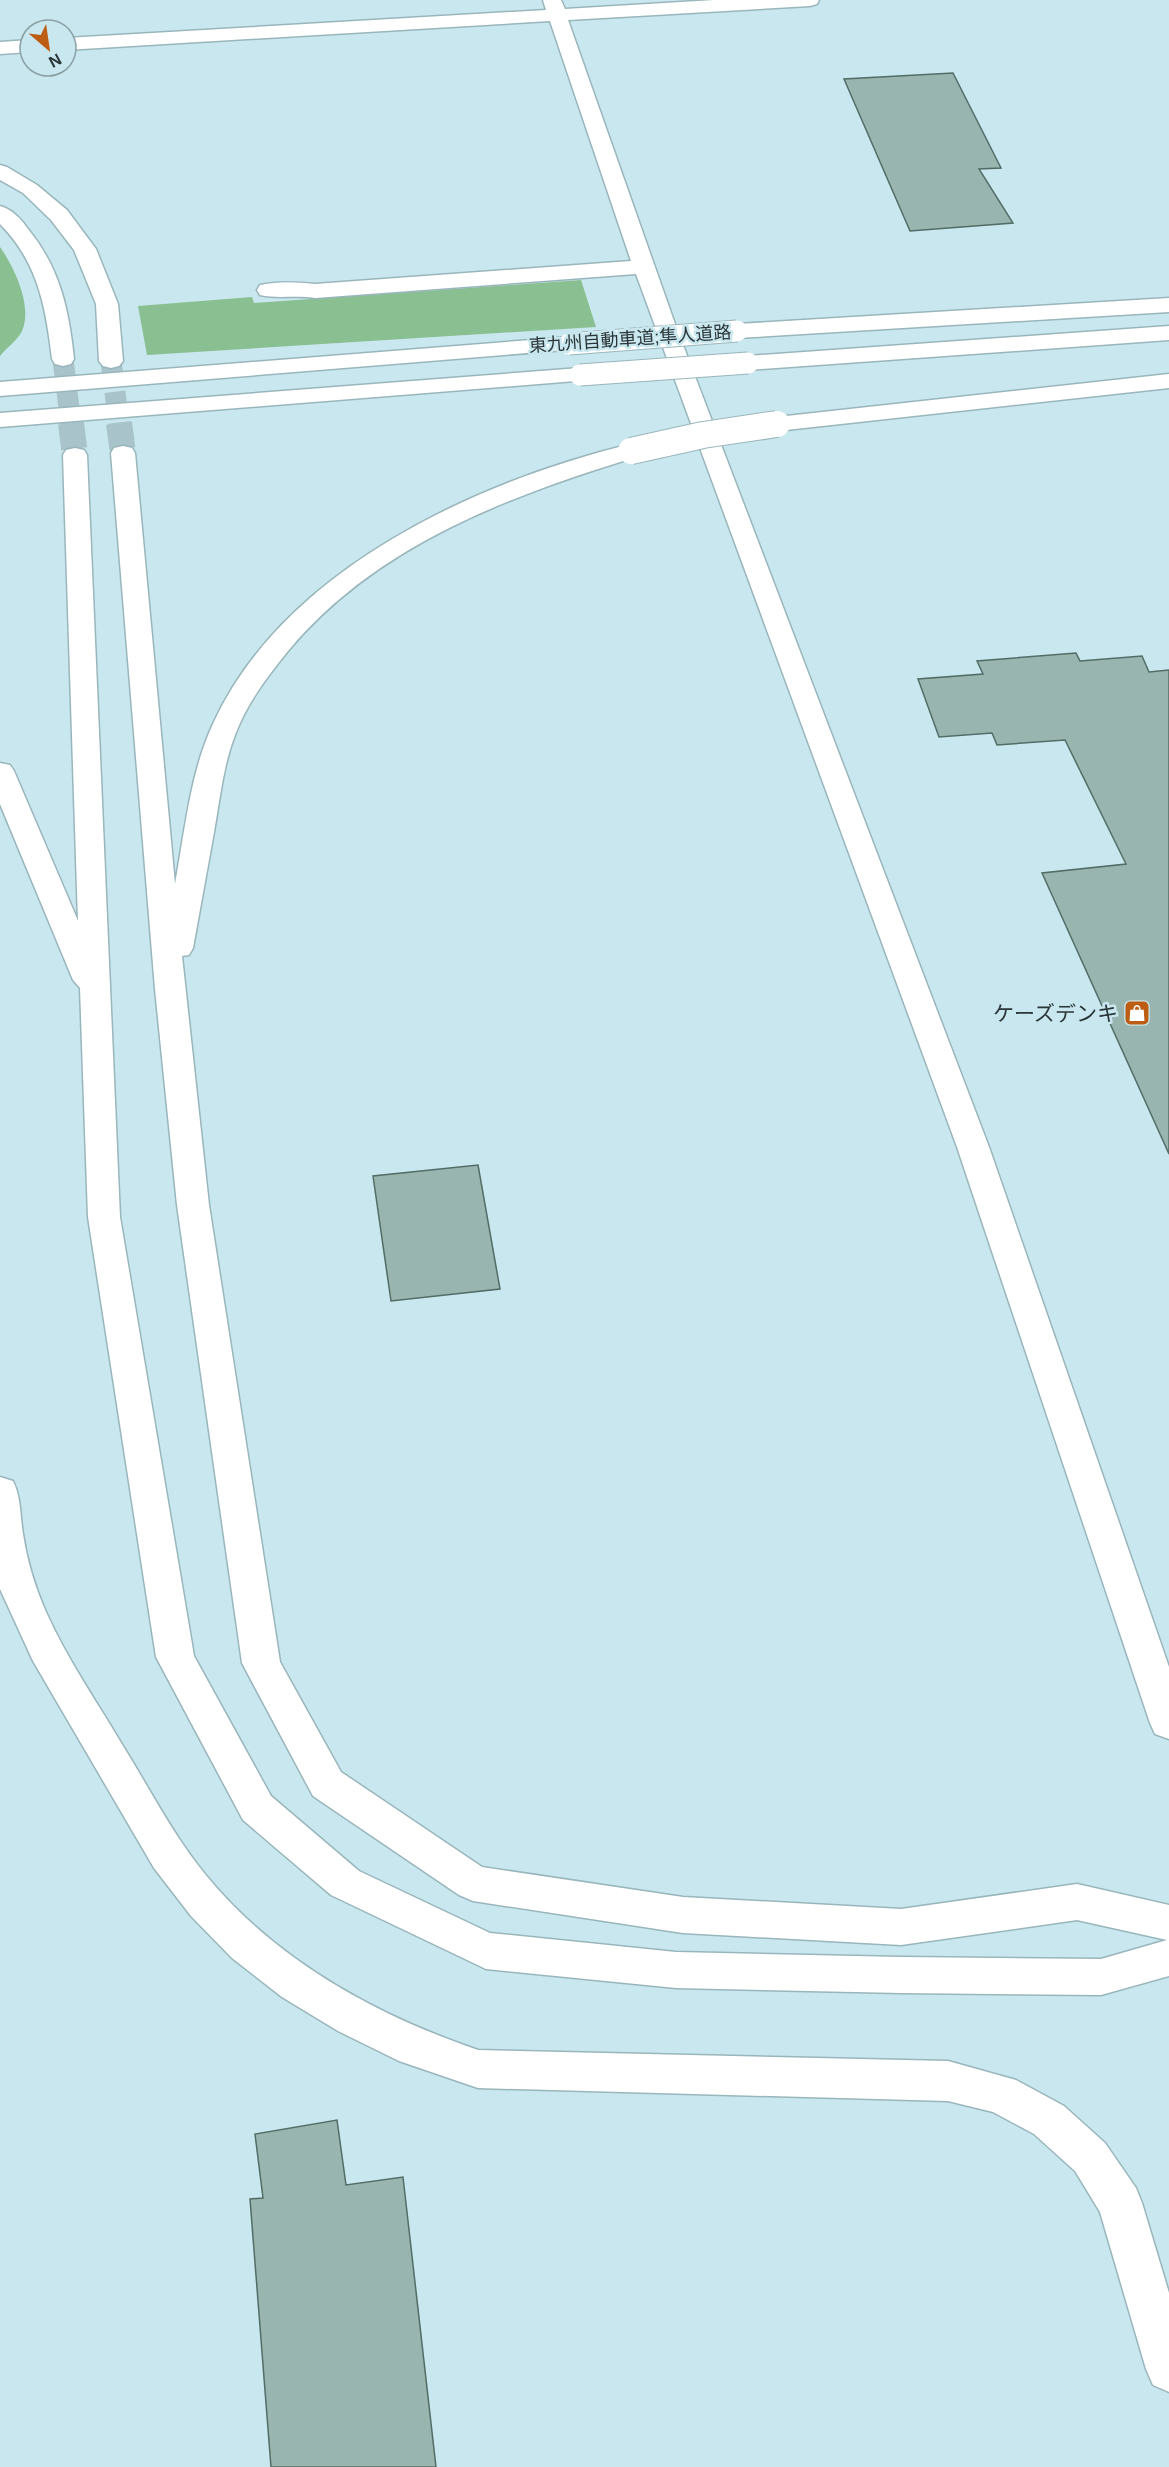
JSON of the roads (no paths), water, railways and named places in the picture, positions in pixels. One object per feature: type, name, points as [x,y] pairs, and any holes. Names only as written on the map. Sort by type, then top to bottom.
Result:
[{"type":"main road","points":[[78,43],[555,8],[810,0]]},
{"type":"main road","points":[[555,8],[644,267],[708,443],[973,1147],[1169,1723]]},
{"type":"main road","points":[[0,48],[18,47]]},
{"type":"main road","points":[[0,171],[30,189],[59,215],[85,249],[107,304],[111,361]]},
{"type":"main road","points":[[0,212],[24,237],[48,275],[55,296],[63,359]]},
{"type":"main road","points":[[268,290],[294,288],[315,291],[644,267]]},
{"type":"main road","name":"東九州自動車道;隼人道路","points":[[0,389],[737,331],[1169,304]]},
{"type":"main road","name":"東九州自動車道;隼人道路","points":[[0,420],[580,375],[1169,333]]},
{"type":"main road","points":[[0,380],[308,363]]},
{"type":"main road","points":[[170,989],[207,780],[222,733],[245,688],[275,647],[312,609],[353,574],[401,542],[453,514],[509,490],[631,451],[703,435],[777,424],[1169,381]]},
{"type":"main road","points":[[123,453],[170,989],[193,1205],[261,1663],[327,1784],[473,1883],[683,1915],[717,1917],[900,1927],[1077,1902],[1169,1923]]},
{"type":"main road","points":[[75,455],[104,1217],[176,1658],[257,1808],[345,1883],[486,1951],[676,1970],[901,1975],[1101,1977],[1169,1958]]},
{"type":"main road","points":[[0,771],[97,1001]]},
{"type":"main road","points":[[0,1491],[4,1541],[13,1579],[27,1614],[51,1659],[168,1856],[205,1902],[247,1945],[297,1984],[353,2018],[394,2037],[478,2069],[948,2081],[1001,2094],[1049,2120],[1090,2157],[1120,2203],[1169,2369]]},
{"type":"tunnel","points":[[63,359],[71,424]]},
{"type":"tunnel","points":[[111,361],[119,424]]},
{"type":"tunnel","points":[[71,423],[75,455]]},
{"type":"tunnel","points":[[119,423],[123,453]]},
{"type":"place","name":"ケーズデンキ","points":[[1137,1013]]}]
